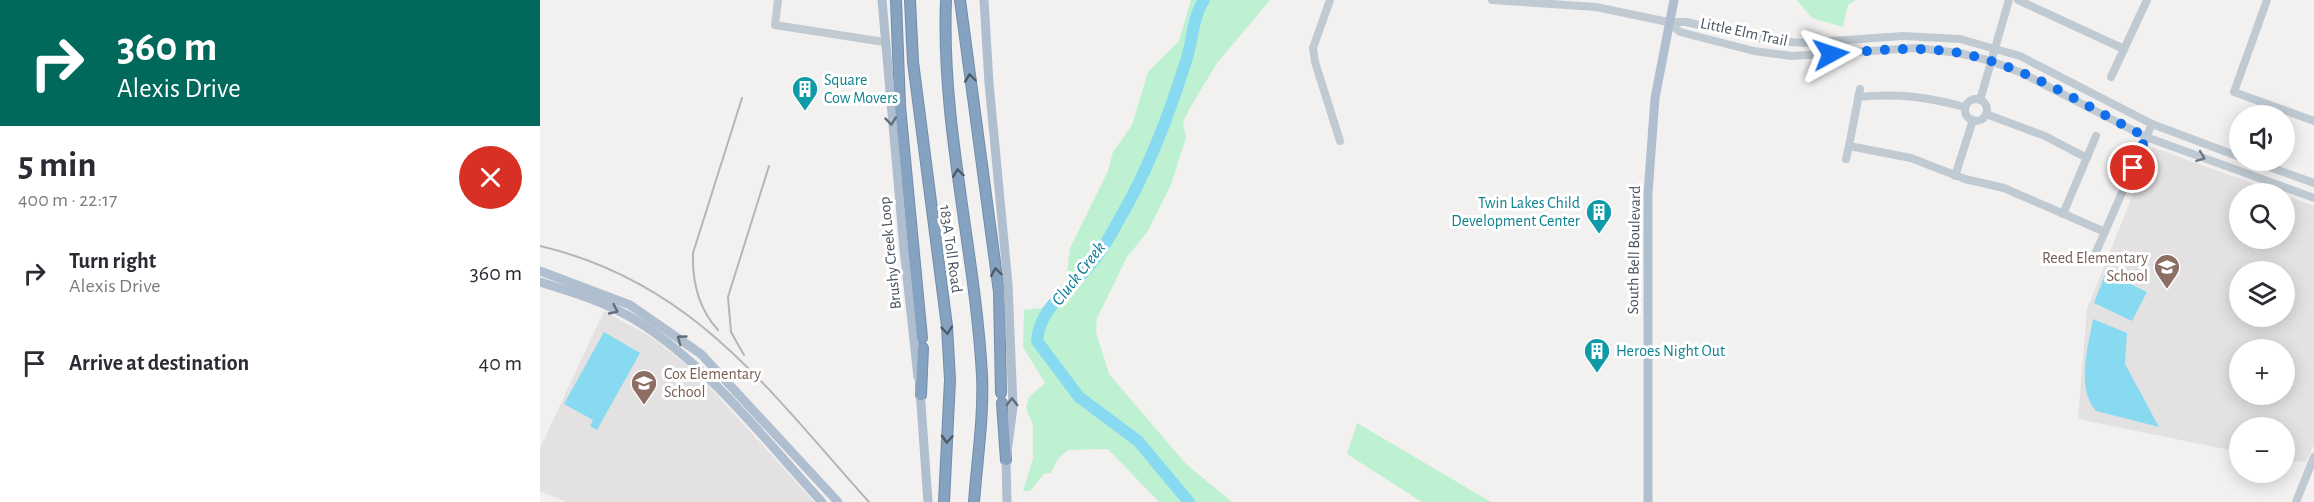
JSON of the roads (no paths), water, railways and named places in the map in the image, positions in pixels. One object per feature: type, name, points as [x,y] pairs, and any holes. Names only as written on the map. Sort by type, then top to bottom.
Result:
[{"type":"highway","points":[[896,0],[900,106],[922,343],[921,395]]},
{"type":"highway","name":"183A Toll Road","points":[[910,0],[913,62],[947,326],[950,381],[944,502]]},
{"type":"highway","name":"183A Toll Road","points":[[946,0],[948,106],[967,231],[982,377],[974,502]]},
{"type":"highway","points":[[960,0],[999,292],[1001,398],[1006,460]]},
{"type":"main road","name":"Brushy Creek Loop","points":[[882,0],[884,42],[921,395],[923,466],[928,502]]},
{"type":"main road","points":[[984,0],[988,83],[1008,284],[1013,407],[1006,460],[1007,502]]},
{"type":"main road","name":"South Bell Boulevard","points":[[1648,502],[1648,193],[1655,98],[1674,0]]},
{"type":"main road","points":[[540,271],[630,305],[701,354],[838,502]]},
{"type":"main road","points":[[540,282],[588,297],[635,320],[670,343],[696,366],[822,502]]},
{"type":"main road","points":[[696,366],[704,365],[813,484],[830,494]]},
{"type":"street","points":[[778,0],[775,25],[884,42]]},
{"type":"street","points":[[1330,0],[1314,48],[1315,62],[1340,141]]},
{"type":"street","points":[[1492,0],[1596,7],[1668,22]]},
{"type":"street","points":[[1980,100],[2009,0]]},
{"type":"street","points":[[2018,0],[2124,49]]},
{"type":"street","points":[[2111,77],[2147,0]]},
{"type":"street","points":[[2267,0],[2234,92],[2314,121]]},
{"type":"street","name":"Little Elm Trail","points":[[1668,22],[1686,22],[1732,34],[1804,43],[1921,36],[1960,39],[2020,56],[2152,124],[2229,153]]},
{"type":"street","name":"Little Elm Trail","points":[[1668,22],[1680,32],[1754,51],[1792,56],[1917,48],[1959,53],[1991,61],[2022,73],[2146,137],[2314,198]]},
{"type":"street","points":[[1846,159],[1859,93],[1932,98],[1965,108]]},
{"type":"street","points":[[1972,100],[1980,100],[1986,107],[1986,114],[1982,119],[1973,120],[1967,117],[1965,108],[1972,100]]},
{"type":"street","points":[[1986,114],[2045,136],[2087,158]]},
{"type":"street","points":[[1955,176],[1973,120]]},
{"type":"street","points":[[2092,259],[2152,124]]},
{"type":"street","points":[[2063,214],[2096,136]]},
{"type":"street","points":[[1849,146],[1911,158],[1955,176],[2004,188],[2105,232]]},
{"type":"street","points":[[2281,171],[2314,183]]},
{"type":"street","points":[[2296,502],[2314,457]]},
{"type":"water","points":[[2106,272],[2147,292],[2132,321],[2094,303]]},
{"type":"water","points":[[2093,319],[2127,333],[2125,364],[2159,427],[2096,411],[2090,402],[2086,391],[2085,367]]},
{"type":"water","points":[[604,332],[640,353],[597,430],[590,426],[593,420],[564,404]]},
{"type":"waterway","name":"Cluck Creek","points":[[1189,502],[1138,441],[1079,397],[1037,341],[1043,318],[1099,253],[1114,230],[1140,180],[1173,101],[1197,14],[1204,0]]},
{"type":"railway","points":[[718,330],[701,304],[695,284],[693,253],[742,98]]},
{"type":"railway","points":[[744,355],[731,332],[728,297],[769,166]]},
{"type":"railway","points":[[540,246],[594,263],[642,286],[685,314],[725,346],[762,382],[869,502]]},
{"type":"place","name":"Square Cow Movers","points":[[805,112]]},
{"type":"place","name":"Twin Lakes Child Development Center","points":[[1599,235]]},
{"type":"place","name":"Reed Elementary School","points":[[2167,290]]},
{"type":"place","name":"Heroes Night Out","points":[[1597,374]]},
{"type":"place","name":"Cox Elementary School","points":[[644,406]]}]
